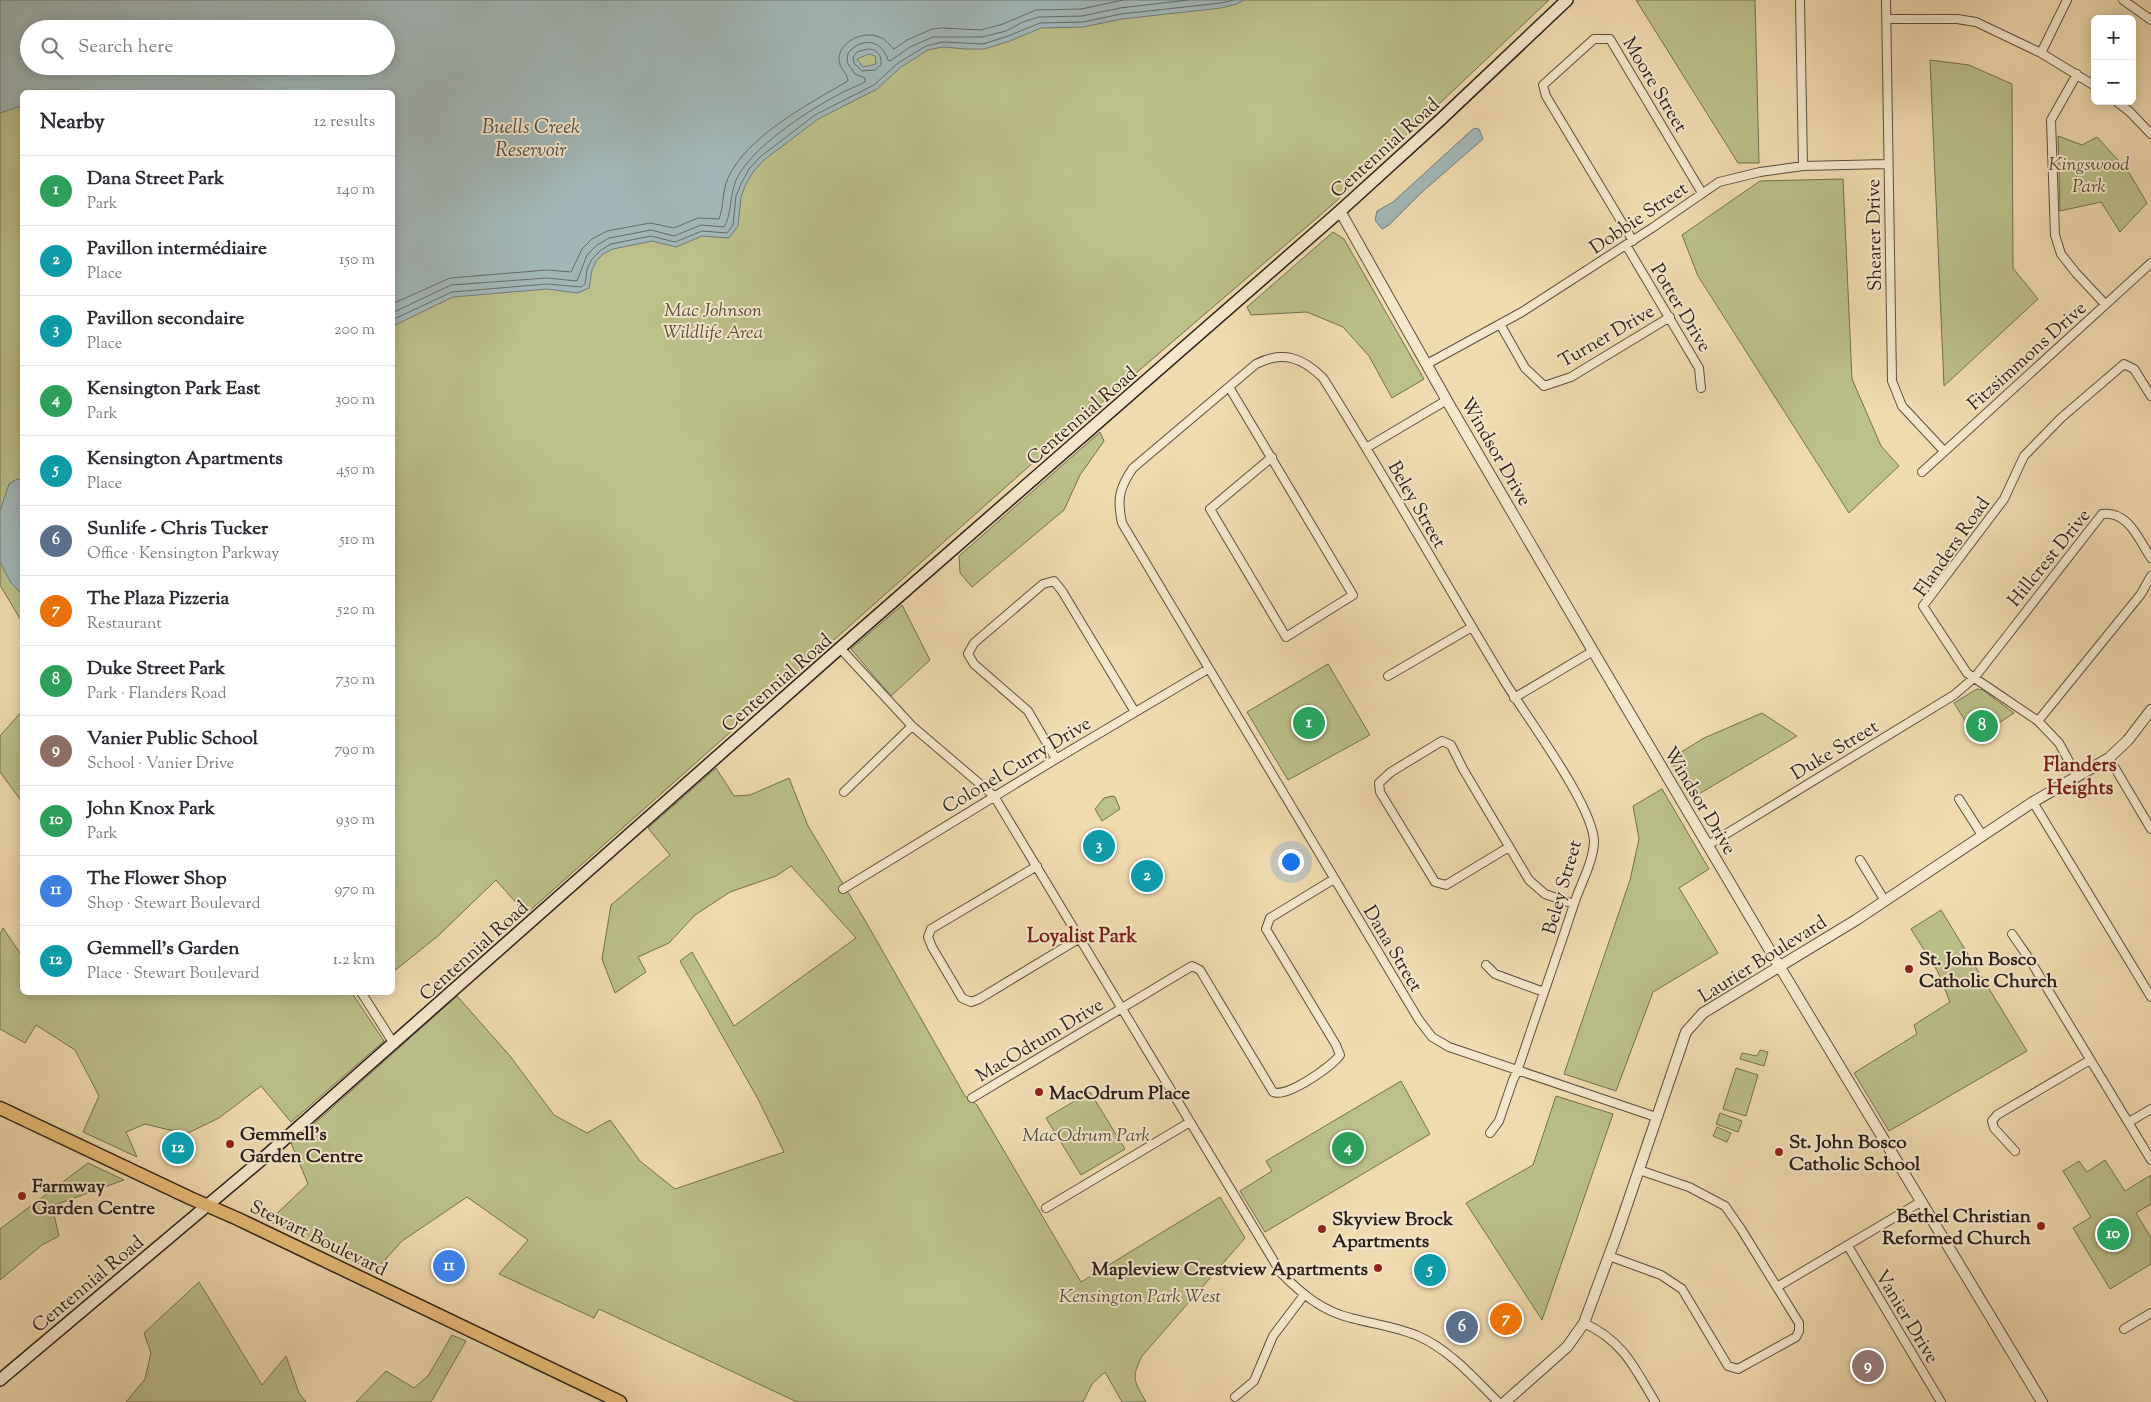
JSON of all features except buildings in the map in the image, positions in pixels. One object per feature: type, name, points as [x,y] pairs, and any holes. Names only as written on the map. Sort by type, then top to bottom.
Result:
[{"type":"main road","name":"Centennial Road","points":[[0,1380],[260,1161],[840,648],[1340,211],[1438,122],[1567,0]]},
{"type":"main road","name":"Stewart Boulevard","points":[[0,1108],[620,1402]]},
{"type":"street","points":[[1800,0],[1803,166]]},
{"type":"street","name":"Shearer Drive","points":[[1886,0],[1892,381],[1902,406],[1944,451]]},
{"type":"street","points":[[2041,53],[2067,0]]},
{"type":"street","points":[[2123,0],[2151,20]]},
{"type":"street","points":[[1886,20],[1957,19],[1976,22],[2041,53],[2091,83]]},
{"type":"street","name":"Moore Street","points":[[1629,243],[1546,96],[1543,85],[1594,39],[1610,39],[1702,193]]},
{"type":"street","points":[[2078,74],[2052,120],[2056,235],[2061,254],[2076,273],[2106,304]]},
{"type":"street","points":[[2121,105],[2151,134]]},
{"type":"street","name":"Dobbie Street","points":[[1426,364],[1522,312],[1719,182],[1760,172],[1803,166],[1888,164]]},
{"type":"street","name":"Windsor Drive","points":[[1340,211],[1426,364],[1593,651],[1780,967],[2042,1402]]},
{"type":"street","name":"Potter Drive","points":[[1629,243],[1699,368],[1701,388]]},
{"type":"street","name":"Fitzsimmons Drive","points":[[1922,472],[2151,263]]},
{"type":"street","name":"Turner Drive","points":[[1500,324],[1525,368],[1544,386],[1571,377],[1670,317]]},
{"type":"street","name":"Beley Street","points":[[1208,669],[1122,523],[1119,510],[1122,482],[1133,468],[1256,364],[1268,358],[1283,356],[1298,360],[1312,367],[1323,378],[1514,698],[1575,792],[1592,826],[1594,843],[1590,860],[1499,1121],[1490,1133]]},
{"type":"street","name":"Flanders Road","points":[[2077,776],[2059,742],[2038,721],[1967,673],[1924,606],[2004,499],[2024,456],[2061,418],[2124,364],[2134,369],[2151,396]]},
{"type":"street","points":[[1230,387],[1272,457],[1353,595],[1286,637],[1210,509],[1272,457]]},
{"type":"street","points":[[1366,448],[1447,400]]},
{"type":"street","name":"Hillcrest Drive","points":[[1975,677],[2102,514],[2111,513],[2121,516],[2130,524],[2151,558]]},
{"type":"street","points":[[2038,721],[2125,615],[2141,594],[2151,576]]},
{"type":"street","points":[[1056,758],[1028,711],[974,664],[968,654],[974,642],[1043,584],[1054,581],[1062,591],[1135,712]]},
{"type":"street","points":[[1388,676],[1472,627]]},
{"type":"street","points":[[840,648],[912,726],[994,796],[1281,1273],[1304,1295],[1322,1307],[1350,1318],[1417,1335],[1434,1344],[1449,1355],[1498,1402]]},
{"type":"street","points":[[1514,698],[1593,651]]},
{"type":"street","name":"Colonel Curry Drive","points":[[843,889],[1056,758],[1208,669]]},
{"type":"street","name":"Dana Street","points":[[1208,669],[1419,1020],[1432,1037],[1449,1047],[1656,1116]]},
{"type":"street","name":"Duke Street","points":[[1708,845],[1954,695],[1975,677]]},
{"type":"street","name":"Laurier Boulevard","points":[[1505,1402],[1566,1346],[1584,1323],[1686,1032],[1703,1013],[1885,901],[2034,802],[2109,758],[2128,740],[2151,710]]},
{"type":"street","points":[[844,792],[912,726]]},
{"type":"street","points":[[1509,847],[1446,885],[1435,882],[1380,792],[1379,783],[1391,772],[1442,741],[1450,745],[1529,880],[1545,894],[1574,904]]},
{"type":"street","points":[[2109,758],[2151,829]]},
{"type":"street","points":[[1959,799],[1982,836]]},
{"type":"street","points":[[2034,802],[2151,997]]},
{"type":"street","points":[[1860,860],[1885,901]]},
{"type":"street","points":[[1037,866],[931,929],[928,937],[932,947],[962,998],[971,1002],[979,999],[1080,938]]},
{"type":"street","name":"MacOdrum Drive","points":[[972,1098],[1192,966],[1200,970],[1273,1092],[1283,1093],[1323,1071],[1334,1063],[1340,1055],[1336,1045],[1266,929],[1270,918],[1334,879]]},
{"type":"street","points":[[2012,934],[2030,960],[2151,1160]]},
{"type":"street","points":[[1486,965],[1495,974],[1544,992]]},
{"type":"street","points":[[363,995],[394,1044]]},
{"type":"street","points":[[2014,1151],[1994,1128],[1992,1122],[1997,1115],[2090,1060]]},
{"type":"street","points":[[2129,1122],[2151,1109]]},
{"type":"street","points":[[1046,1208],[1190,1122]]},
{"type":"street","points":[[1609,1256],[1661,1275],[1682,1289],[1728,1366],[1738,1369],[1796,1337],[1799,1331],[1799,1323],[1725,1206],[1690,1187],[1639,1170]]},
{"type":"street","points":[[1777,1287],[1922,1201]]},
{"type":"street","name":"Vanier Drive","points":[[1848,1246],[1941,1402]]},
{"type":"street","points":[[1235,1397],[1254,1381],[1273,1336],[1304,1295]]},
{"type":"street","points":[[2124,1329],[2151,1313]]},
{"type":"street","points":[[1584,1323],[1604,1332],[1614,1341],[1635,1369],[1655,1402]]},
{"type":"green space","name":"Mac Johnson Wildlife Area","points":[[0,0],[1549,0],[1332,205],[1072,428],[526,914],[496,880],[439,935],[395,970],[395,90],[20,90],[20,619],[0,585]]},
{"type":"green space","points":[[1636,0],[1755,0],[1759,163],[1738,163]]},
{"type":"green space","points":[[1930,60],[1969,65],[2012,84],[2013,268],[2038,299],[1944,386]]},
{"type":"green space","name":"Kingswood Park","points":[[2058,136],[2082,145],[2097,137],[2128,171],[2147,203],[2120,232],[2101,202],[2060,211]]},
{"type":"green space","points":[[1843,179],[1852,379],[1881,446],[1899,466],[1849,513],[1698,276],[1682,235],[1760,181]]},
{"type":"green space","points":[[1333,232],[1344,239],[1424,379],[1392,398],[1369,356],[1343,327],[1307,312],[1251,315],[1247,307]]},
{"type":"green space","points":[[1100,432],[1104,441],[1080,475],[1064,510],[972,587],[960,573],[959,556]]},
{"type":"green space","points":[[902,605],[930,660],[891,696],[851,649]]},
{"type":"green space","points":[[1328,664],[1370,735],[1288,780],[1247,712]]},
{"type":"green space","points":[[1977,689],[1983,690],[2014,713],[1976,738],[1954,703]]},
{"type":"green space","points":[[20,713],[20,799],[0,772],[0,736]]},
{"type":"green space","points":[[1762,713],[1797,736],[1692,798],[1670,759],[1704,738]]},
{"type":"green space","name":"Kensington Park West","points":[[716,768],[734,796],[750,795],[789,778],[808,826],[866,922],[965,1096],[977,1105],[1081,1282],[1220,1197],[1245,1238],[1142,1356],[1136,1370],[1135,1379],[1146,1402],[1122,1402],[1105,1372],[1092,1384],[1083,1402],[797,1402],[599,1309],[594,1318],[499,1274],[528,1240],[467,1197],[402,1241],[375,1271],[269,1221],[308,1184],[291,1143],[457,996],[510,1056],[554,1115],[587,1133],[610,1120],[640,1161],[675,1189],[784,1152],[758,1099],[680,961],[692,952],[734,1026],[856,938],[791,866],[776,876],[730,892],[695,915],[669,943],[638,957],[646,972],[615,993],[602,959],[611,905],[670,855],[648,828]]},
{"type":"green space","points":[[1662,789],[1709,869],[1679,888],[1718,953],[1653,992],[1616,1091],[1564,1074],[1630,880],[1639,839],[1633,806]]},
{"type":"green space","points":[[1115,797],[1120,809],[1102,821],[1095,809],[1104,798]]},
{"type":"green space","points":[[1941,910],[2027,1051],[1889,1131],[1854,1073],[1917,1034],[1914,1025],[1950,1002],[1938,972],[1911,929]]},
{"type":"green space","points":[[3,928],[20,953],[20,995],[353,995],[384,1041],[291,1122],[261,1086],[219,1118],[186,1134],[145,1124],[126,1132],[137,1157],[83,1132],[99,1096],[75,1050],[36,1025],[25,1043],[0,1029],[0,934]]},
{"type":"green space","points":[[1760,1050],[1768,1052],[1764,1066],[1740,1059],[1742,1053],[1757,1056]]},
{"type":"green space","points":[[1736,1068],[1758,1075],[1746,1116],[1723,1109]]},
{"type":"green space","points":[[1401,1081],[1430,1134],[1265,1232],[1240,1191],[1272,1171],[1266,1161]]},
{"type":"green space","name":"MacOdrum Park","points":[[1090,1092],[1125,1149],[1081,1175],[1046,1118]]},
{"type":"green space","points":[[1556,1096],[1613,1114],[1542,1320],[1466,1203],[1533,1165]]},
{"type":"green space","points":[[1720,1113],[1742,1121],[1738,1132],[1716,1124]]},
{"type":"green space","points":[[1717,1127],[1731,1133],[1727,1142],[1713,1136]]},
{"type":"green space","points":[[2105,1160],[2125,1191],[2151,1175],[2151,1204],[2136,1213],[2151,1238],[2151,1264],[2110,1289],[2073,1228],[2091,1217],[2063,1171],[2079,1161],[2087,1172]]},
{"type":"green space","points":[[88,1163],[124,1180],[52,1206],[59,1236],[42,1245],[0,1280],[0,1229]]},
{"type":"green space","points":[[199,1282],[262,1385],[286,1356],[299,1393],[306,1402],[126,1402],[145,1379],[151,1353],[144,1333]]},
{"type":"green space","points":[[452,1335],[466,1341],[431,1402],[356,1402],[386,1371],[414,1388],[428,1376]]},
{"type":"water","name":"Buells Creek Reservoir","points":[[0,0],[1244,0],[1221,8],[1122,19],[1083,27],[1041,28],[984,49],[943,47],[928,50],[901,67],[877,89],[818,119],[764,160],[753,172],[745,186],[741,197],[738,226],[729,238],[702,236],[676,247],[652,241],[613,249],[603,254],[596,261],[592,270],[589,288],[577,293],[547,289],[453,297],[395,325],[395,90],[20,90],[20,108],[0,113]],"holes":[[[869,54],[875,56],[876,64],[863,67],[857,59]]]},
{"type":"water","points":[[1474,128],[1479,129],[1483,139],[1422,192],[1389,225],[1382,229],[1375,220],[1377,211],[1393,202]]},
{"type":"water","points":[[17,479],[20,480],[20,592],[11,583],[0,562],[0,511],[9,484]]},
{"type":"place","name":"Dana Street Park","points":[[1309,723]]},
{"type":"place","name":"Duke Street Park","points":[[1982,726]]},
{"type":"place","name":"Pavillon secondaire","points":[[1099,846]]},
{"type":"place","name":"Pavillon intermédiaire","points":[[1147,876]]},
{"type":"place","name":"St. John Bosco Catholic Church","points":[[1909,969]]},
{"type":"place","name":"MacOdrum Place","points":[[1039,1092]]},
{"type":"place","name":"Gemmell's Garden Centre","points":[[230,1144]]},
{"type":"place","name":"Gemmell's Garden","points":[[178,1148]]},
{"type":"place","name":"Kensington Park East","points":[[1348,1148]]},
{"type":"place","name":"St. John Bosco Catholic School","points":[[1779,1152]]},
{"type":"place","name":"Farmway Garden Centre","points":[[22,1196]]},
{"type":"place","name":"Bethel Christian Reformed Church","points":[[2041,1226]]},
{"type":"place","name":"Skyview Brock Apartments","points":[[1322,1229]]},
{"type":"place","name":"John Knox Park","points":[[2113,1234]]},
{"type":"place","name":"The Flower Shop","points":[[449,1266]]},
{"type":"place","name":"Mapleview Crestview Apartments","points":[[1378,1268]]},
{"type":"place","name":"Kensington Apartments","points":[[1430,1270]]},
{"type":"place","name":"The Plaza Pizzeria","points":[[1506,1319]]},
{"type":"place","name":"Sunlife - Chris Tucker","points":[[1462,1327]]},
{"type":"place","name":"Vanier Public School","points":[[1868,1366]]},
{"type":"district","name":"Flanders Heights","points":[[2080,776]]},
{"type":"district","name":"Loyalist Park","points":[[1082,935]]}]
